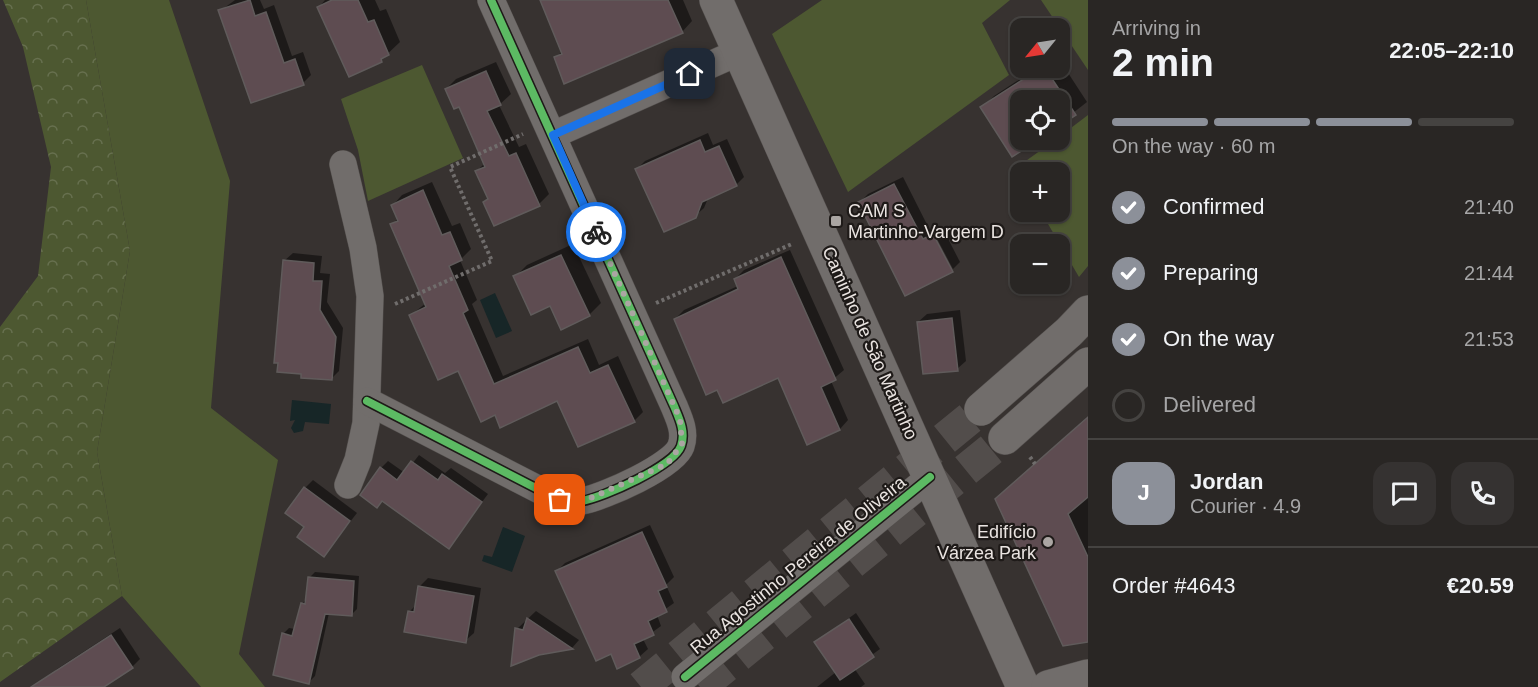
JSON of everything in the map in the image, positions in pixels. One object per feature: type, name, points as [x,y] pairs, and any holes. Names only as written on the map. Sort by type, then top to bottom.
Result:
[{"type":"main road","name":"Caminho de São Martinho","points":[[716,0],[1023,687]]},
{"type":"main road","points":[[981,409],[1069,332],[1088,312]]},
{"type":"main road","points":[[1005,438],[1088,364]]},
{"type":"main road","points":[[1048,687],[1088,676]]},
{"type":"street","points":[[367,400],[560,500],[571,502],[584,501],[658,469],[676,455],[682,444],[680,419],[491,0]]},
{"type":"street","points":[[553,135],[739,52]]},
{"type":"street","points":[[343,164],[363,248],[370,296],[366,423],[358,460],[348,485]]},
{"type":"street","name":"Rua Agostinho Pereira de Oliveira","points":[[685,676],[930,477]]},
{"type":"path","points":[[384,310],[492,261],[450,167],[524,134]]},
{"type":"path","points":[[655,303],[802,240]]},
{"type":"path","points":[[1002,528],[1007,526]]},
{"type":"green space","points":[[3,0],[86,0],[130,251],[97,452],[122,596],[0,682],[0,327],[38,276],[51,167],[23,47]]},
{"type":"green space","points":[[86,0],[169,0],[230,181],[211,408],[278,460],[239,654],[265,687],[201,687],[122,596],[97,452],[130,251]]},
{"type":"green space","points":[[822,0],[1010,0],[982,23],[1009,75],[848,192],[772,34]]},
{"type":"green space","points":[[1041,0],[1088,0],[1088,70],[1070,43],[1070,18],[1053,18]]},
{"type":"green space","points":[[422,65],[463,158],[368,201],[358,150],[341,99]]},
{"type":"green space","points":[[1088,115],[1088,266],[1079,277],[1070,262],[1070,234],[1054,234],[1047,222],[1070,222],[1070,162],[1024,162],[1041,150],[1070,150],[1070,129]]},
{"type":"shaded area","points":[[495,293],[512,331],[496,338],[480,300]]},
{"type":"shaded area","points":[[292,400],[331,404],[329,424],[305,422],[303,431],[294,433],[291,428],[295,420],[290,421]]},
{"type":"shaded area","points":[[503,527],[525,536],[512,572],[482,561],[484,555],[492,557]]},
{"type":"building","points":[[250,0],[255,16],[266,12],[284,63],[295,59],[304,85],[251,103],[218,10]]},
{"type":"building","points":[[332,0],[358,0],[368,22],[374,20],[389,55],[381,59],[382,62],[349,77],[317,7]]},
{"type":"building","points":[[540,0],[668,0],[683,33],[564,84],[554,57],[562,54]]},
{"type":"building","points":[[486,71],[501,105],[487,111],[509,156],[516,153],[540,206],[494,226],[483,202],[488,199],[475,171],[485,167],[459,107],[454,109],[445,89]]},
{"type":"building","points":[[1025,78],[1052,78],[1060,90],[1010,90],[1010,150],[1023,150],[1012,157],[980,107]]},
{"type":"building","points":[[1070,106],[1076,115],[1070,119]]},
{"type":"building","points":[[700,140],[705,152],[719,146],[737,186],[702,202],[696,218],[664,232],[635,169]]},
{"type":"building","points":[[894,184],[923,239],[933,234],[953,272],[905,296],[858,202]]},
{"type":"building","points":[[423,190],[442,235],[450,232],[462,260],[449,266],[468,310],[463,313],[494,384],[578,347],[590,373],[608,365],[635,422],[578,447],[557,401],[500,428],[495,415],[481,422],[458,371],[438,380],[409,315],[426,307],[390,224],[398,221],[391,205]]},
{"type":"building","points":[[561,255],[590,316],[561,330],[550,306],[531,315],[513,276]]},
{"type":"building","points":[[781,257],[836,380],[821,387],[840,430],[807,445],[778,378],[723,403],[717,390],[706,395],[674,319],[738,289],[734,279]]},
{"type":"building","points":[[283,260],[314,263],[313,281],[322,281],[320,310],[336,337],[332,380],[301,378],[301,374],[277,372],[278,363],[274,363]]},
{"type":"building","points":[[952,318],[958,371],[923,374],[917,322]]},
{"type":"building","name":"Edifício Várzea Park","points":[[1088,417],[1088,497],[1068,514],[1088,557],[1088,642],[1063,646],[995,499]]},
{"type":"building","points":[[411,461],[438,480],[442,474],[482,502],[449,549],[382,501],[377,508],[360,495],[380,467],[397,480]]},
{"type":"building","points":[[304,487],[350,521],[324,557],[297,537],[304,527],[285,513]]},
{"type":"building","points":[[642,532],[667,587],[658,591],[667,612],[648,621],[654,635],[634,644],[640,658],[617,669],[611,654],[596,661],[555,571]]},
{"type":"building","points":[[308,577],[354,581],[352,616],[325,614],[309,684],[273,675],[282,633],[292,636],[301,603],[305,604]]},
{"type":"building","points":[[418,586],[474,596],[466,643],[404,632],[408,611],[414,612]]},
{"type":"building","points":[[527,618],[573,649],[539,655],[511,666],[515,628],[523,630]]},
{"type":"building","points":[[849,619],[874,657],[840,680],[814,642]]},
{"type":"building","points":[[111,635],[133,668],[104,687],[31,687]]},
{"type":"tunnel","points":[[641,687],[981,409]]},
{"type":"tunnel","points":[[700,687],[1005,438]]},
{"type":"cycle path","points":[[367,401],[559,500],[565,501],[582,501],[606,494],[637,480],[666,462],[676,454],[681,446],[680,420],[491,0]]},
{"type":"cycle path","points":[[685,677],[930,477]]},
{"type":"way so far","points":[[560,500],[584,501],[658,469],[676,455],[682,444],[683,433],[680,419],[596,232]]},
{"type":"place","name":"CAM S Martinho-Vargem D","points":[[836,221]]},
{"type":"place","name":"Edifício Várzea Park","points":[[1048,542]]},
{"type":"route","points":[[596,232],[553,135],[690,74]]}]
